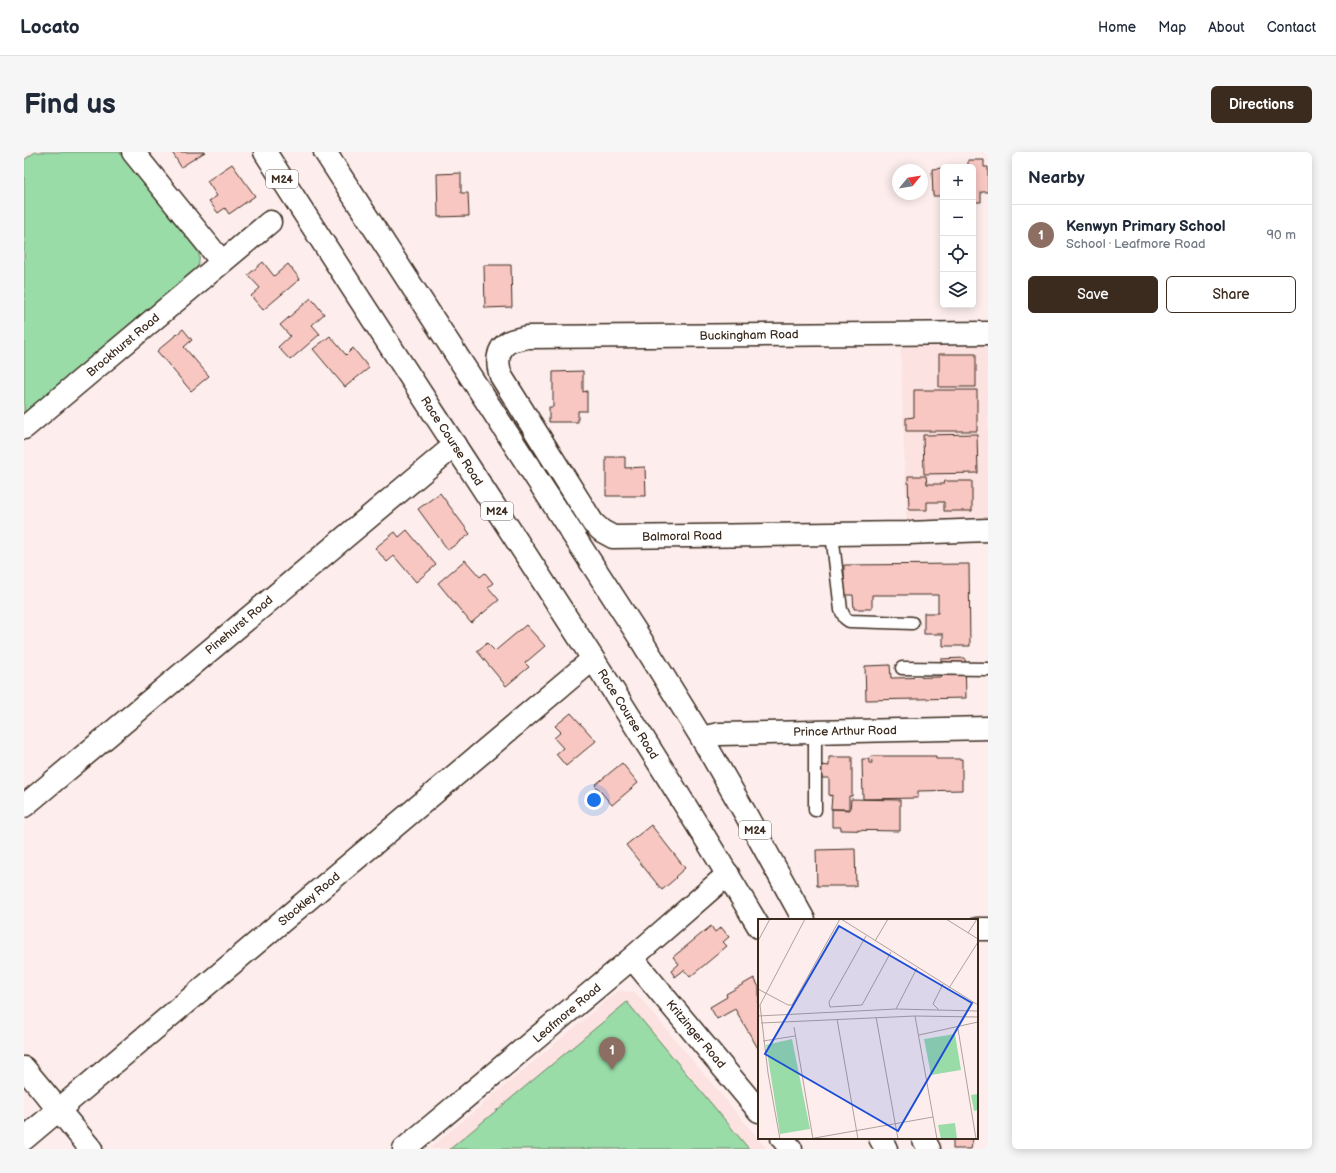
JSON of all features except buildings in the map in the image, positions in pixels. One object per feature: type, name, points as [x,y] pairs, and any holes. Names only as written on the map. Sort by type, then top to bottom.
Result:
[{"type":"street","points":[[133,152],[222,262]]},
{"type":"street","name":"Race Course Road","points":[[265,152],[593,659],[728,874]]},
{"type":"street","name":"M24","points":[[325,152],[638,635],[703,740],[803,919]]},
{"type":"street","name":"Brockhurst Road","points":[[24,428],[270,222]]},
{"type":"street","name":"Buckingham Road","points":[[510,341],[527,337],[988,333]]},
{"type":"street","name":"Balmoral Road","points":[[510,341],[500,350],[498,362],[501,376],[593,523],[608,535],[613,537],[988,530]]},
{"type":"street","name":"Pinehurst Road","points":[[24,806],[455,445]]},
{"type":"street","name":"Stockley Road","points":[[24,1139],[593,659]]},
{"type":"street","name":"Prince Arthur Road","points":[[703,740],[710,736],[719,734],[988,728]]},
{"type":"street","name":"M24","points":[[728,874],[758,924]]},
{"type":"street","name":"Leafmore Road","points":[[404,1149],[632,958],[728,874]]},
{"type":"street","name":"Kritzinger Road","points":[[632,958],[758,1110]]},
{"type":"street","points":[[24,1068],[92,1149]]},
{"type":"street","points":[[783,1139],[791,1149]]},
{"type":"street","points":[[881,1139],[886,1149]]},
{"type":"street","points":[[924,1139],[929,1149]]},
{"type":"lane","points":[[832,534],[841,610],[845,618],[849,621],[912,623]]},
{"type":"lane","points":[[902,668],[988,669]]},
{"type":"lane","points":[[815,732],[815,810]]},
{"type":"shaded area","points":[[900,333],[988,333],[988,530],[907,533]]},
{"type":"shaded area","points":[[618,991],[635,992],[767,1149],[429,1149]]},
{"type":"green space","points":[[35,152],[119,152],[195,243],[199,253],[199,263],[196,271],[24,417],[24,160]]},
{"type":"green space","points":[[627,1002],[749,1149],[450,1149]]},
{"type":"place","name":"Kenwyn Primary School","points":[[612,1070]]}]
